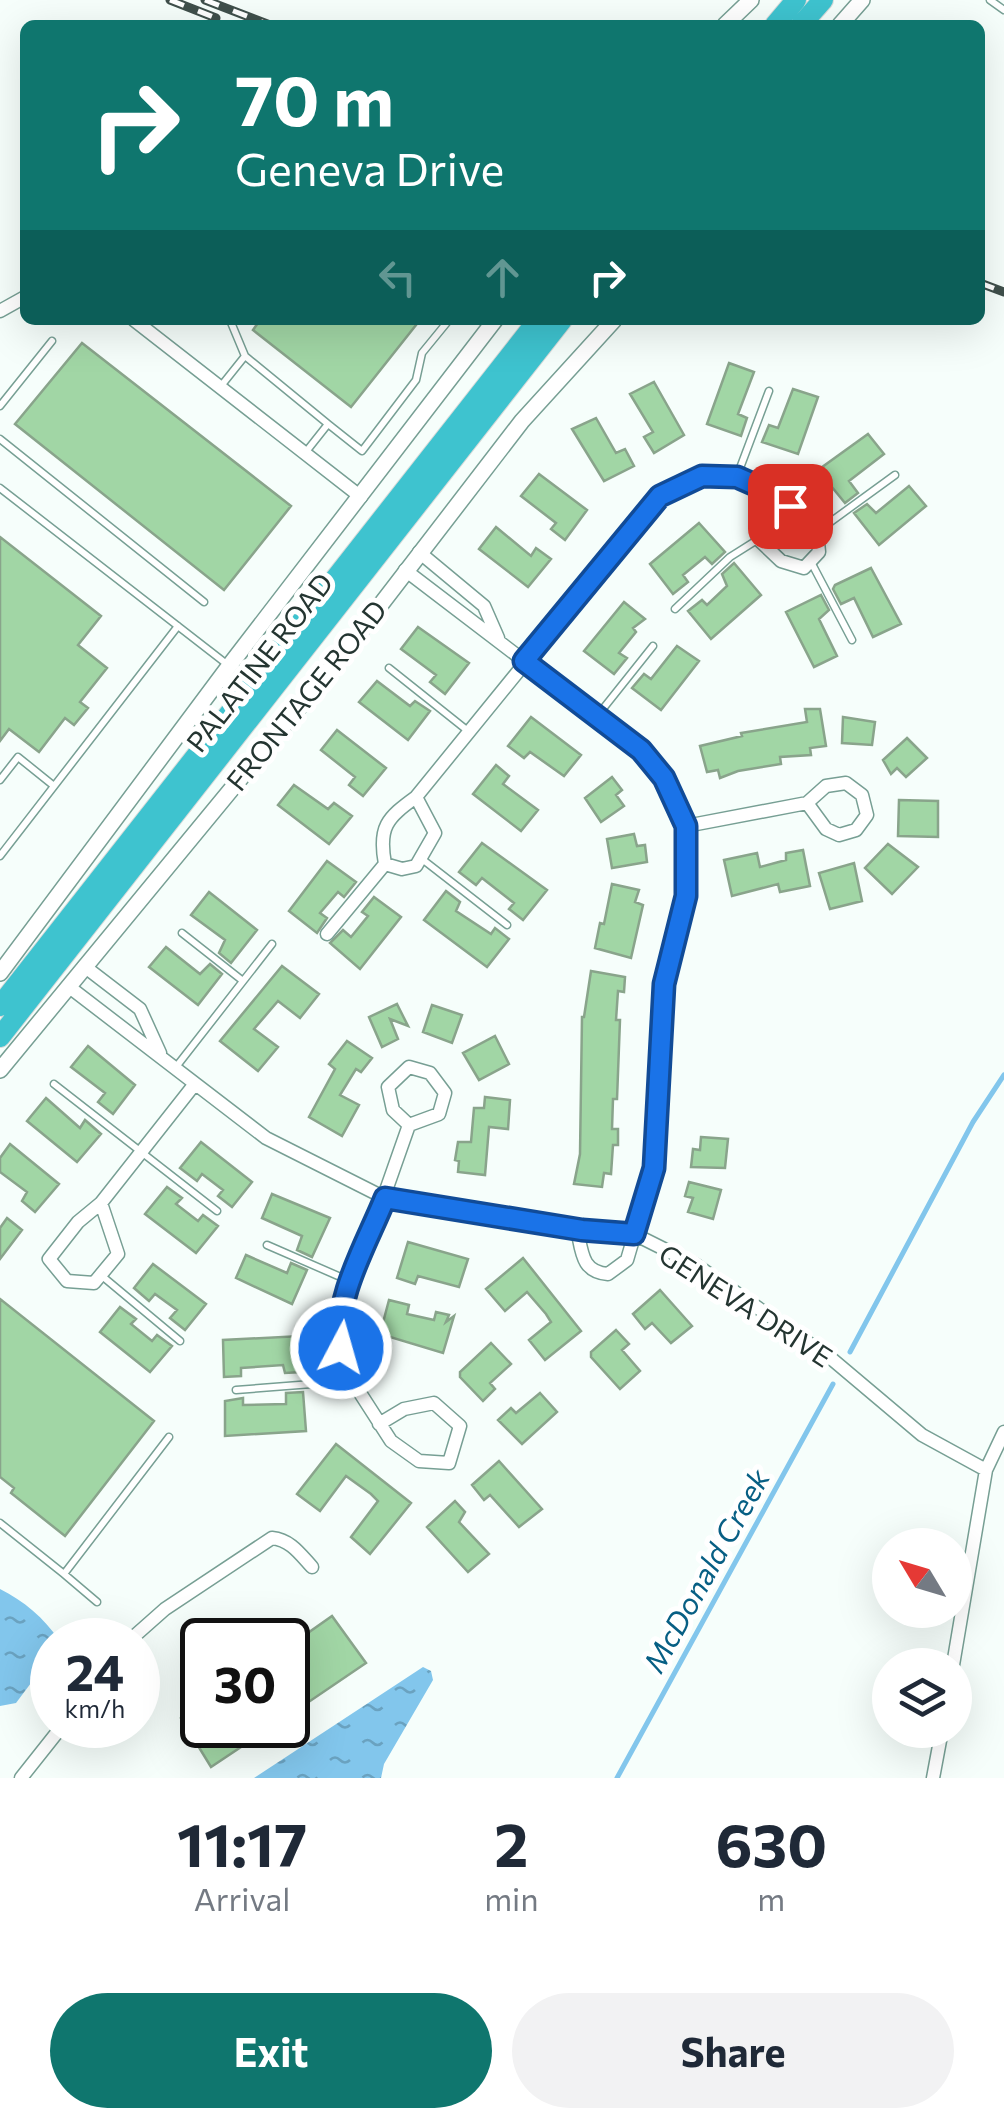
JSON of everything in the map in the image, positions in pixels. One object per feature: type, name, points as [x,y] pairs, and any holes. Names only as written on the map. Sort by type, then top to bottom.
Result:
[{"type":"highway","points":[[779,20],[796,0]]},
{"type":"highway","points":[[805,20],[823,0]]},
{"type":"highway","name":"PALATINE ROAD","points":[[0,1006],[534,325]]},
{"type":"highway","name":"PALATINE ROAD","points":[[0,1038],[558,325]]},
{"type":"street","points":[[731,20],[750,0]]},
{"type":"street","points":[[844,20],[862,0]]},
{"type":"street","points":[[140,325],[361,496]]},
{"type":"street","points":[[3,963],[491,325]]},
{"type":"street","name":"FRONTAGE ROAD","points":[[0,1070],[342,655],[522,422],[609,325]]},
{"type":"street","points":[[327,934],[384,864],[384,824],[416,797],[660,496],[702,476],[737,477],[769,491],[817,532],[819,552],[804,568],[782,561],[758,539],[769,491]]},
{"type":"street","points":[[419,552],[484,606],[500,640]]},
{"type":"street","points":[[405,570],[641,750],[664,778],[686,826],[686,896],[664,984],[654,1168],[627,1260],[608,1274],[598,1274],[584,1263],[578,1229]]},
{"type":"street","points":[[686,826],[808,803],[826,786],[846,783],[862,795],[867,814],[856,830],[838,835],[826,829],[808,803]]},
{"type":"street","points":[[384,864],[402,869],[416,866],[435,833],[416,797]]},
{"type":"street","name":"GENEVA DRIVE","points":[[84,966],[140,1009],[161,1055]]},
{"type":"street","name":"GENEVA DRIVE","points":[[68,986],[266,1138],[385,1198],[578,1229],[634,1234],[696,1265],[833,1360],[922,1434],[986,1470]]},
{"type":"street","points":[[409,1067],[430,1072],[445,1093],[438,1114],[409,1125],[393,1110],[388,1087],[409,1067]]},
{"type":"street","points":[[102,1203],[118,1254],[94,1283],[67,1281],[49,1258],[78,1222],[102,1203],[194,1085]]},
{"type":"street","points":[[380,1424],[404,1410],[434,1404],[460,1426],[449,1463],[419,1461],[392,1441],[380,1424],[344,1368],[338,1328],[409,1125]]},
{"type":"street","points":[[955,1648],[986,1470],[1004,1432]]},
{"type":"street","points":[[154,1618],[272,1538],[283,1539],[312,1567]]},
{"type":"street","points":[[21,1778],[44,1748]]},
{"type":"street","points":[[933,1778],[939,1748]]},
{"type":"lane","points":[[990,0],[1004,10]]},
{"type":"lane","points":[[232,325],[245,356],[362,451],[416,380],[422,353],[445,325]]},
{"type":"lane","points":[[0,406],[52,341]]},
{"type":"lane","points":[[220,387],[245,356]]},
{"type":"lane","points":[[737,477],[769,391]]},
{"type":"lane","points":[[304,452],[328,424]]},
{"type":"lane","points":[[0,440],[204,602]]},
{"type":"lane","points":[[817,532],[895,474]]},
{"type":"lane","points":[[0,488],[229,666]]},
{"type":"lane","points":[[675,610],[730,557],[758,539]]},
{"type":"lane","points":[[810,561],[852,640]]},
{"type":"lane","points":[[0,856],[178,626]]},
{"type":"lane","points":[[597,716],[653,646]]},
{"type":"lane","points":[[389,668],[468,731]]},
{"type":"lane","points":[[0,780],[18,757],[54,786]]},
{"type":"lane","points":[[422,859],[507,925]]},
{"type":"lane","points":[[182,933],[242,982]]},
{"type":"lane","points":[[175,1068],[272,944]]},
{"type":"lane","points":[[54,1084],[217,1211]]},
{"type":"lane","points":[[267,1245],[352,1282]]},
{"type":"lane","points":[[101,1275],[180,1341]]},
{"type":"lane","points":[[236,1390],[350,1377]]},
{"type":"lane","points":[[64,1574],[169,1438]]},
{"type":"lane","points":[[0,1523],[97,1602]]},
{"type":"water","points":[[0,1589],[41,1618],[30,1618],[30,1684],[16,1703],[0,1706]]},
{"type":"water","points":[[423,1667],[431,1671],[433,1680],[384,1764],[381,1778],[254,1778],[300,1748],[310,1748],[310,1741]]},
{"type":"building","points":[[256,325],[416,325],[351,407],[253,330]]},
{"type":"building","points":[[82,343],[291,506],[224,590],[15,424]]},
{"type":"building","points":[[729,363],[754,372],[738,414],[747,418],[741,436],[707,424]]},
{"type":"building","points":[[654,382],[684,435],[654,453],[644,437],[653,432],[630,394]]},
{"type":"building","points":[[793,389],[818,397],[798,454],[762,442],[769,425],[778,428]]},
{"type":"building","points":[[596,418],[616,453],[625,449],[634,466],[604,481],[572,429]]},
{"type":"building","points":[[868,434],[884,454],[849,481],[858,493],[845,503],[818,470]]},
{"type":"building","points":[[539,474],[587,510],[565,540],[551,529],[556,523],[521,496]]},
{"type":"building","points":[[909,486],[926,506],[879,545],[854,513],[867,504],[876,513]]},
{"type":"building","points":[[699,523],[725,552],[712,564],[705,557],[683,575],[688,582],[673,594],[650,564]]},
{"type":"building","points":[[496,527],[531,556],[536,548],[551,559],[528,587],[479,549]]},
{"type":"building","points":[[0,537],[101,616],[78,645],[107,668],[80,702],[88,708],[74,725],[65,718],[39,752],[9,729],[0,741]]},
{"type":"building","points":[[734,563],[761,595],[711,639],[688,611],[702,600],[707,605],[727,586],[722,574]]},
{"type":"building","points":[[871,568],[901,624],[873,637],[854,598],[841,604],[833,589]]},
{"type":"building","points":[[821,595],[829,610],[819,619],[837,656],[814,667],[786,612]]},
{"type":"building","points":[[624,602],[645,619],[633,628],[636,632],[619,653],[627,658],[614,674],[584,651]]},
{"type":"building","points":[[418,627],[469,663],[445,694],[430,682],[436,675],[401,649]]},
{"type":"building","points":[[677,646],[699,661],[661,710],[632,688],[644,674],[651,679]]},
{"type":"building","points":[[377,681],[410,706],[415,701],[430,711],[408,740],[359,702]]},
{"type":"building","points":[[805,709],[820,709],[826,746],[810,748],[811,755],[780,757],[781,764],[720,778],[718,770],[707,772],[700,746],[742,736],[741,733],[807,722]]},
{"type":"building","points":[[531,717],[581,755],[564,776],[530,752],[524,758],[508,746]]},
{"type":"building","points":[[843,717],[875,722],[872,745],[842,743]]},
{"type":"building","points":[[337,730],[386,768],[363,796],[349,785],[355,777],[321,750]]},
{"type":"building","points":[[907,738],[927,758],[906,777],[897,768],[891,774],[883,760]]},
{"type":"building","points":[[496,765],[509,776],[503,784],[538,810],[521,831],[473,794]]},
{"type":"building","points":[[612,777],[622,790],[616,795],[624,806],[601,822],[585,798]]},
{"type":"building","points":[[294,785],[328,809],[334,803],[352,816],[329,844],[278,805]]},
{"type":"building","points":[[899,800],[938,801],[938,837],[898,836]]},
{"type":"building","points":[[634,834],[637,846],[645,845],[647,862],[612,868],[607,839]]},
{"type":"building","points":[[482,843],[547,890],[523,920],[509,909],[514,903],[482,878],[476,885],[459,872]]},
{"type":"building","points":[[888,844],[918,867],[892,894],[865,868]]},
{"type":"building","points":[[803,850],[810,886],[780,892],[778,884],[732,896],[724,860],[757,853],[760,867],[786,860],[786,853]]},
{"type":"building","points":[[327,861],[356,882],[344,897],[338,892],[320,913],[327,918],[317,933],[289,911]]},
{"type":"building","points":[[854,863],[862,901],[830,909],[819,873]]},
{"type":"building","points":[[612,884],[639,890],[635,902],[643,905],[631,958],[595,948]]},
{"type":"building","points":[[446,891],[460,902],[456,911],[491,934],[495,928],[509,939],[487,967],[424,920]]},
{"type":"building","points":[[209,892],[257,930],[231,963],[219,953],[225,940],[191,915]]},
{"type":"building","points":[[374,897],[401,917],[360,969],[330,943],[343,930],[351,937],[368,916],[362,912]]},
{"type":"building","points":[[166,947],[200,974],[210,964],[222,974],[198,1005],[149,967]]},
{"type":"building","points":[[282,966],[319,994],[300,1018],[278,1001],[254,1029],[278,1047],[258,1071],[220,1041]]},
{"type":"building","points":[[591,971],[625,977],[624,992],[618,991],[616,1020],[620,1020],[612,1129],[618,1129],[618,1145],[613,1145],[611,1174],[604,1173],[602,1187],[574,1184],[580,1154],[582,1017]]},
{"type":"building","points":[[397,1004],[408,1026],[390,1019],[398,1039],[382,1047],[369,1017]]},
{"type":"building","points":[[432,1005],[462,1015],[452,1043],[423,1032]]},
{"type":"building","points":[[495,1036],[509,1064],[479,1080],[463,1053]]},
{"type":"building","points":[[347,1041],[372,1058],[361,1072],[356,1069],[340,1095],[359,1105],[342,1136],[309,1117],[335,1069],[329,1064]]},
{"type":"building","points":[[88,1046],[135,1085],[113,1114],[98,1102],[105,1093],[71,1067]]},
{"type":"building","points":[[485,1097],[510,1100],[508,1129],[489,1127],[485,1175],[458,1172],[458,1142],[471,1142],[474,1108],[484,1108]]},
{"type":"building","points":[[46,1098],[80,1128],[85,1120],[101,1134],[77,1162],[27,1121]]},
{"type":"building","points":[[701,1137],[728,1139],[725,1168],[691,1167],[693,1149],[700,1150]]},
{"type":"building","points":[[201,1142],[252,1182],[232,1207],[218,1196],[223,1190],[202,1174],[197,1181],[180,1168]]},
{"type":"building","points":[[10,1144],[59,1184],[35,1212],[22,1201],[27,1192],[0,1172],[0,1158]]},
{"type":"building","points":[[689,1182],[721,1190],[713,1219],[688,1212],[693,1198],[685,1196]]},
{"type":"building","points":[[167,1187],[182,1198],[176,1204],[198,1221],[203,1215],[218,1226],[196,1253],[145,1214]]},
{"type":"building","points":[[272,1194],[330,1218],[312,1257],[297,1250],[302,1236],[262,1218]]},
{"type":"building","points":[[7,1218],[22,1230],[0,1259],[0,1228]]},
{"type":"building","points":[[408,1242],[468,1259],[459,1287],[418,1276],[415,1284],[397,1278]]},
{"type":"building","points":[[246,1255],[287,1273],[291,1263],[307,1270],[292,1304],[236,1278]]},
{"type":"building","points":[[523,1258],[581,1331],[545,1360],[529,1340],[551,1322],[546,1314],[527,1292],[505,1311],[486,1289]]},
{"type":"building","points":[[153,1264],[206,1304],[185,1330],[170,1318],[177,1310],[155,1294],[149,1301],[134,1288]]},
{"type":"building","points":[[660,1290],[692,1326],[671,1343],[652,1323],[645,1329],[633,1314]]},
{"type":"building","points":[[0,1299],[154,1421],[65,1536],[11,1493],[14,1488],[0,1477]]},
{"type":"building","points":[[389,1300],[409,1305],[407,1314],[434,1320],[436,1312],[449,1315],[446,1322],[454,1316],[443,1353],[380,1334]]},
{"type":"building","points":[[120,1307],[136,1319],[131,1324],[152,1341],[157,1335],[172,1346],[150,1372],[100,1332]]},
{"type":"building","points":[[616,1330],[629,1344],[622,1350],[640,1371],[620,1389],[591,1357],[591,1352]]},
{"type":"building","points":[[301,1336],[302,1372],[285,1373],[283,1365],[241,1368],[241,1376],[224,1377],[223,1340]]},
{"type":"building","points":[[491,1343],[511,1364],[490,1383],[495,1389],[483,1401],[460,1377],[460,1372]]},
{"type":"building","points":[[303,1392],[306,1431],[225,1436],[225,1401],[243,1398],[243,1405],[286,1404],[286,1393]]},
{"type":"building","points":[[540,1393],[557,1412],[522,1444],[498,1420],[511,1408],[516,1413]]},
{"type":"building","points":[[336,1444],[411,1503],[370,1554],[351,1537],[378,1501],[371,1494],[346,1476],[320,1511],[297,1494]]},
{"type":"building","points":[[499,1461],[542,1509],[519,1527],[490,1495],[484,1500],[472,1485]]},
{"type":"building","points":[[455,1501],[465,1512],[459,1522],[489,1554],[468,1572],[427,1527]]},
{"type":"building","points":[[332,1616],[366,1663],[310,1701],[310,1632]]},
{"type":"building","points":[[199,1748],[240,1748],[211,1767]]},
{"type":"waterway","name":"McDonald Creek","points":[[850,1352],[973,1122],[1004,1075]]},
{"type":"waterway","name":"McDonald Creek","points":[[617,1778],[833,1384]]},
{"type":"railway","points":[[170,0],[216,18]]},
{"type":"railway","points":[[205,0],[257,20]]},
{"type":"railway","points":[[985,285],[1004,292]]},
{"type":"route","points":[[341,1348],[338,1328],[345,1303],[385,1198],[582,1230],[634,1234],[654,1168],[664,984],[686,896],[686,826],[664,778],[641,750],[524,661],[660,496],[702,476],[737,477],[769,491],[790,506]]}]
